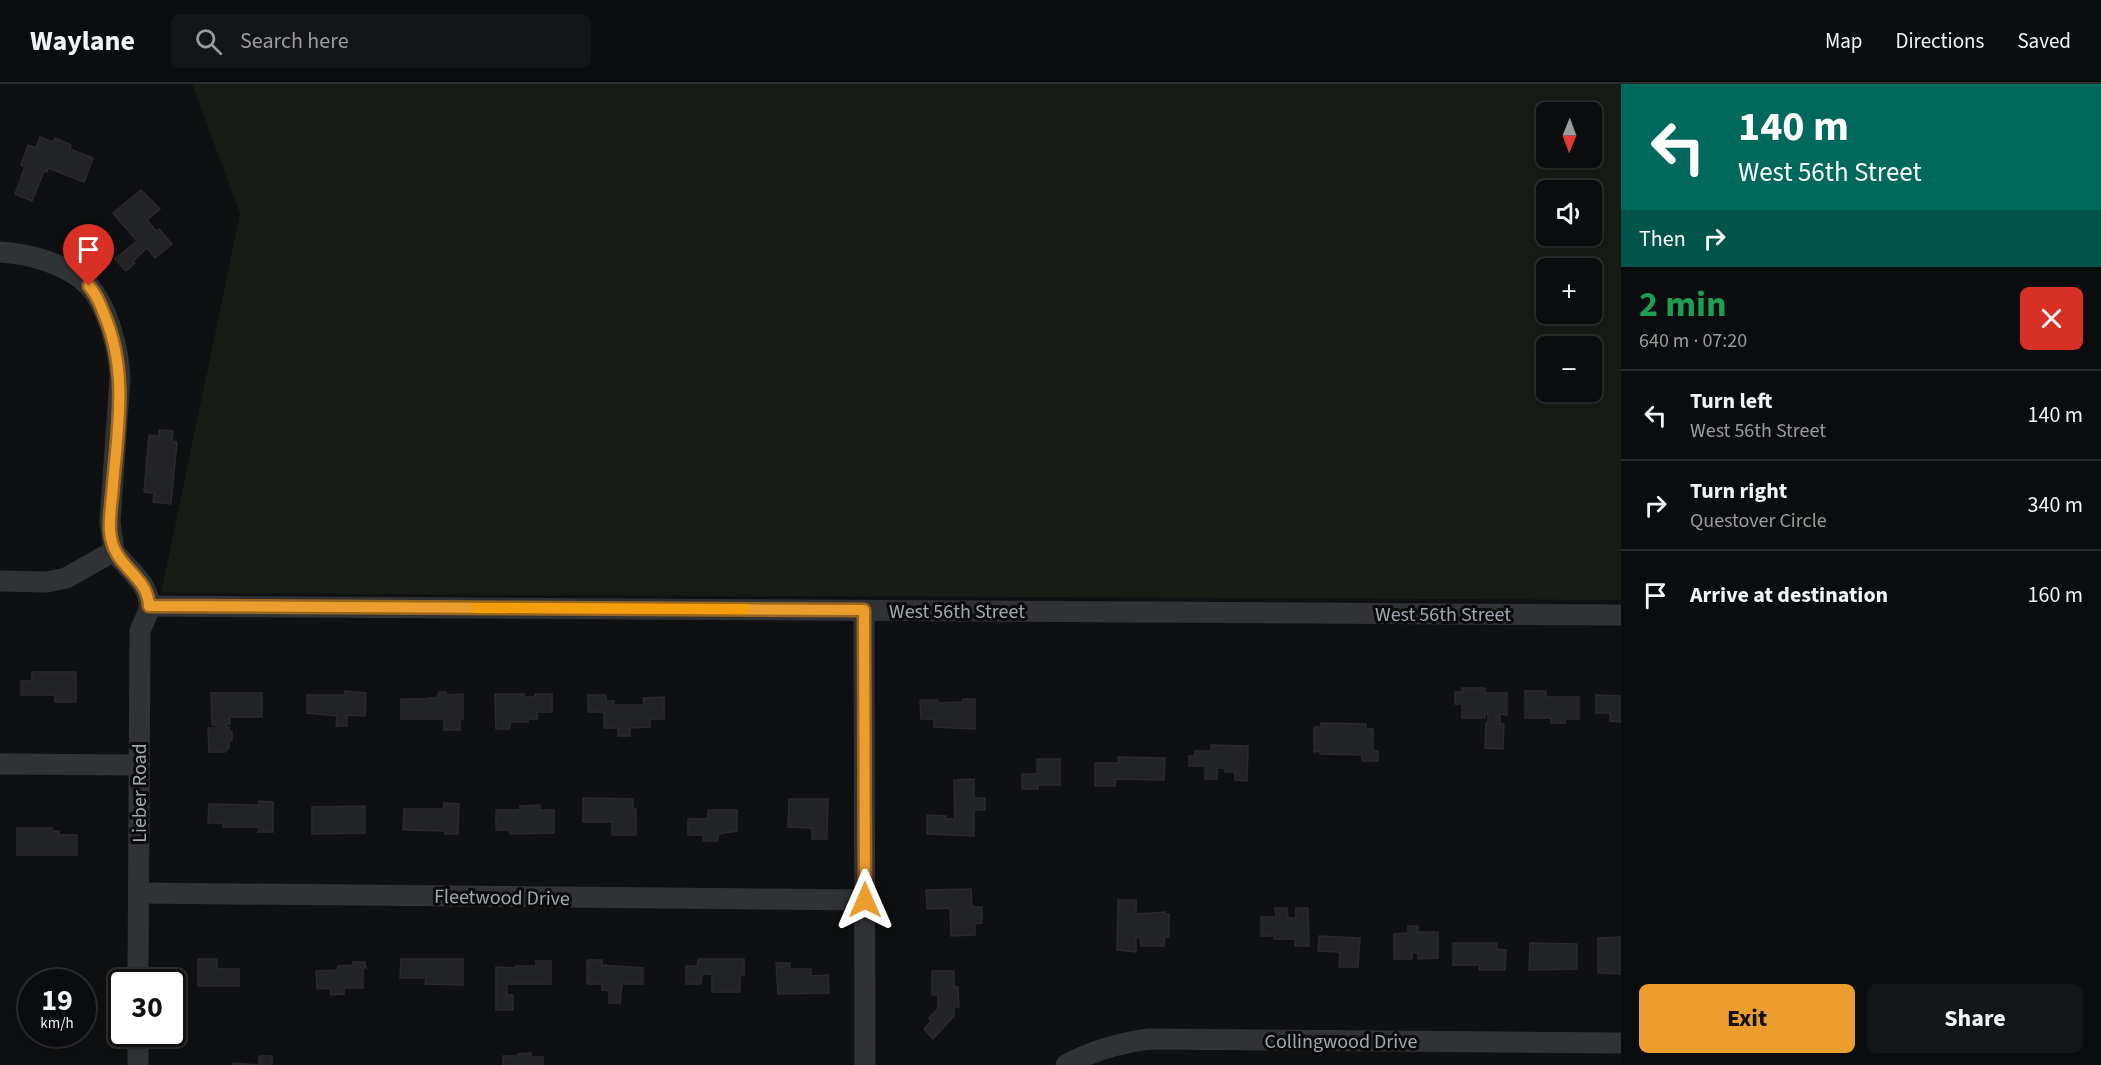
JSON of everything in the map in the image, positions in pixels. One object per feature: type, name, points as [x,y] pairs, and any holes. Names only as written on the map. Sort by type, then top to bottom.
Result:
[{"type":"street","points":[[0,252],[27,257],[69,270],[92,290],[110,328],[117,352],[120,378],[110,522],[114,551],[142,583],[148,596],[149,606]]},
{"type":"street","points":[[0,581],[47,582],[66,578],[114,551]]},
{"type":"street","name":"West 56th Street","points":[[149,606],[1621,615]]},
{"type":"street","name":"Lieber Road","points":[[138,969],[140,632],[149,606]]},
{"type":"street","points":[[864,610],[865,1065]]},
{"type":"street","points":[[0,764],[139,765]]},
{"type":"street","name":"Fleetwood Drive","points":[[139,893],[865,900]]},
{"type":"street","name":"Collingwood Drive","points":[[1066,1065],[1105,1047],[1149,1039],[1621,1043]]},
{"type":"street","points":[[138,1047],[138,1065]]},
{"type":"shaded area","points":[[192,84],[1621,84],[1621,600],[161,593],[240,214]]},
{"type":"building","points":[[40,137],[53,142],[55,138],[71,145],[70,149],[93,158],[84,182],[48,168],[47,172],[44,171],[32,201],[15,194],[25,167],[21,165],[28,145],[36,148]]},
{"type":"building","points":[[141,190],[160,209],[147,220],[156,231],[159,229],[172,244],[155,258],[147,248],[126,271],[115,259],[137,241],[113,213]]},
{"type":"building","points":[[159,430],[173,431],[172,441],[177,442],[171,504],[153,502],[154,493],[144,492],[149,435],[159,436]]},
{"type":"building","points":[[32,672],[76,672],[76,702],[55,702],[55,695],[21,695],[21,681],[32,681]]},
{"type":"building","points":[[1462,688],[1485,688],[1485,693],[1507,693],[1507,715],[1500,714],[1500,724],[1504,724],[1503,749],[1485,748],[1488,714],[1485,714],[1485,718],[1462,718],[1462,704],[1455,704],[1455,692],[1462,692]]},
{"type":"building","points":[[345,691],[366,693],[365,716],[347,715],[347,726],[336,726],[337,716],[307,713],[307,695],[345,695]]},
{"type":"building","points":[[1525,691],[1546,691],[1546,697],[1579,697],[1579,719],[1565,719],[1565,723],[1551,723],[1551,718],[1525,718]]},
{"type":"building","points":[[439,692],[446,692],[446,695],[463,694],[463,719],[460,719],[460,730],[444,730],[444,719],[401,719],[401,699],[437,698]]},
{"type":"building","points":[[211,693],[262,693],[262,717],[230,717],[230,724],[226,726],[229,727],[229,731],[232,731],[232,741],[229,741],[229,748],[225,752],[209,752],[208,728],[218,728],[218,725],[212,725]]},
{"type":"building","points":[[495,694],[524,694],[524,697],[535,697],[535,694],[552,694],[552,712],[537,712],[537,719],[528,719],[528,722],[510,722],[510,729],[496,729]]},
{"type":"building","points":[[588,695],[606,695],[606,701],[614,701],[614,705],[644,705],[643,698],[664,697],[664,719],[650,719],[650,727],[630,728],[630,736],[618,736],[618,728],[604,728],[604,712],[588,712]]},
{"type":"building","points":[[1596,695],[1621,696],[1621,722],[1610,721],[1610,713],[1596,713]]},
{"type":"building","points":[[963,699],[975,699],[975,729],[934,727],[934,719],[921,719],[920,700],[938,700],[938,703],[963,702]]},
{"type":"building","points":[[1321,723],[1366,724],[1366,728],[1373,729],[1373,750],[1378,751],[1378,761],[1362,761],[1362,755],[1314,752],[1314,727],[1321,727]]},
{"type":"building","points":[[1211,745],[1248,746],[1247,781],[1235,780],[1235,772],[1225,772],[1225,768],[1217,768],[1217,779],[1205,779],[1205,766],[1189,766],[1189,756],[1195,756],[1195,751],[1211,751]]},
{"type":"building","points":[[1118,757],[1165,758],[1164,780],[1116,779],[1115,786],[1095,786],[1095,763],[1118,763]]},
{"type":"building","points":[[1037,759],[1060,759],[1060,785],[1038,785],[1038,789],[1022,789],[1022,774],[1037,774]]},
{"type":"building","points":[[974,779],[974,798],[985,798],[985,810],[974,810],[974,836],[927,834],[927,815],[955,819],[954,780]]},
{"type":"building","points":[[583,798],[633,799],[633,809],[636,809],[636,835],[612,835],[612,822],[583,822]]},
{"type":"building","points":[[789,799],[828,799],[827,839],[812,839],[812,828],[788,827]]},
{"type":"building","points":[[259,801],[273,802],[273,832],[258,832],[259,827],[223,827],[223,823],[208,823],[209,804],[259,805]]},
{"type":"building","points":[[444,803],[459,804],[458,834],[445,834],[445,831],[403,830],[404,809],[443,809]]},
{"type":"building","points":[[540,805],[540,810],[554,810],[554,833],[510,834],[510,830],[496,830],[496,810],[520,810],[520,806]]},
{"type":"building","points":[[365,806],[365,833],[312,834],[312,807]]},
{"type":"building","points":[[708,810],[737,810],[737,831],[718,834],[718,841],[703,841],[703,835],[688,835],[688,819],[708,819]]},
{"type":"building","points":[[17,828],[52,828],[52,831],[59,831],[59,835],[77,835],[77,855],[17,855]]},
{"type":"building","points":[[971,889],[972,907],[982,907],[982,923],[975,924],[975,935],[951,936],[950,908],[927,909],[926,890]]},
{"type":"building","points":[[1118,900],[1136,900],[1136,914],[1165,912],[1169,914],[1169,937],[1165,937],[1164,946],[1141,946],[1140,937],[1136,937],[1136,952],[1117,950]]},
{"type":"building","points":[[1275,908],[1287,908],[1288,918],[1296,918],[1296,908],[1308,908],[1309,946],[1295,946],[1295,939],[1274,939],[1274,936],[1261,936],[1261,917],[1276,917]]},
{"type":"building","points":[[1408,926],[1418,926],[1418,932],[1438,932],[1438,958],[1418,959],[1418,953],[1412,953],[1412,959],[1394,959],[1394,934],[1408,933]]},
{"type":"building","points":[[1319,936],[1360,938],[1358,967],[1339,967],[1340,952],[1318,951]]},
{"type":"building","points":[[1621,937],[1621,974],[1598,973],[1598,938]]},
{"type":"building","points":[[1453,943],[1497,943],[1497,949],[1506,950],[1505,970],[1479,970],[1480,965],[1453,965]]},
{"type":"building","points":[[1530,943],[1577,944],[1577,969],[1529,970]]},
{"type":"building","points":[[198,959],[217,959],[217,969],[239,969],[239,986],[198,986]]},
{"type":"building","points":[[401,959],[463,959],[463,985],[425,984],[426,978],[400,978]]},
{"type":"building","points":[[698,959],[744,959],[744,975],[740,975],[740,992],[712,992],[712,974],[702,974],[701,984],[686,984],[686,966],[697,966]]},
{"type":"building","points":[[587,960],[602,960],[602,965],[643,968],[643,984],[622,984],[620,1003],[609,1003],[609,992],[602,990],[602,984],[587,984]]},
{"type":"building","points":[[536,961],[551,961],[551,984],[507,984],[507,995],[513,995],[513,1010],[496,1010],[496,967],[536,966]]},
{"type":"building","points":[[353,962],[365,962],[363,988],[344,988],[344,994],[331,995],[330,988],[317,989],[316,971],[338,970],[338,966],[353,965]]},
{"type":"building","points":[[776,963],[790,963],[790,969],[811,969],[811,976],[828,975],[829,993],[778,994]]},
{"type":"building","points":[[932,971],[954,971],[954,987],[958,987],[959,1007],[954,1007],[954,1016],[933,1039],[924,1029],[931,1021],[929,1018],[938,1009],[938,995],[932,995]]},
{"type":"building","points":[[531,1053],[531,1057],[543,1057],[543,1065],[503,1065],[503,1056]]},
{"type":"building","points":[[259,1056],[272,1056],[272,1065],[259,1065]]},
{"type":"building","points":[[233,1063],[259,1065],[233,1065]]},
{"type":"slow traffic","points":[[476,608],[745,609]]},
{"type":"route","points":[[89,286],[100,303],[110,328],[118,359],[117,443],[110,522],[114,551],[142,583],[148,596],[149,606],[864,610],[865,900]]}]
